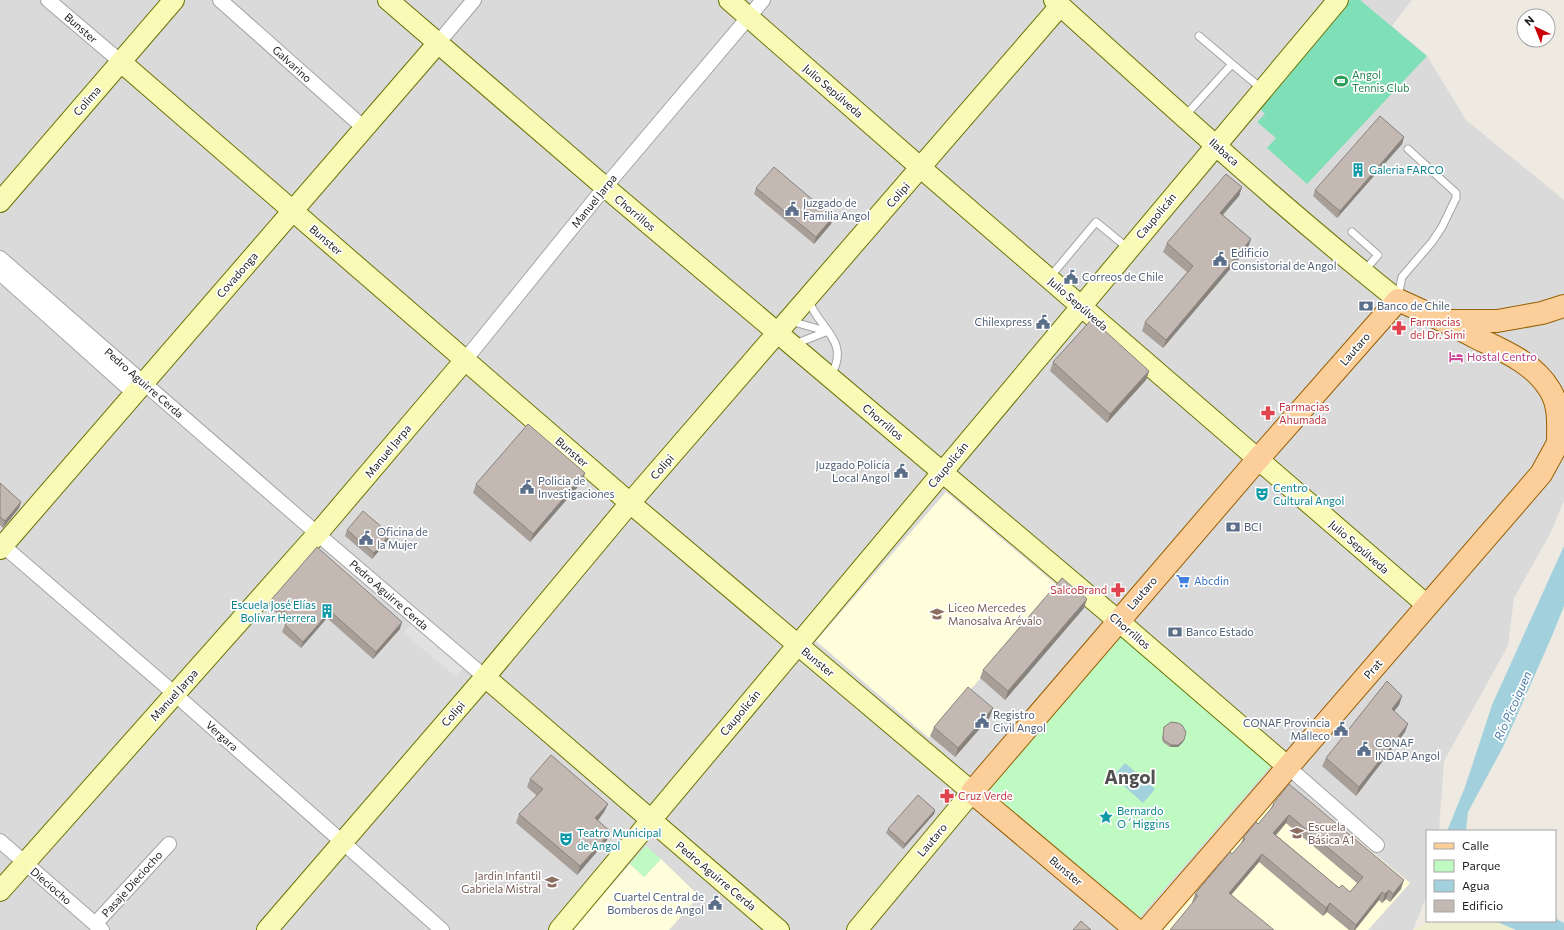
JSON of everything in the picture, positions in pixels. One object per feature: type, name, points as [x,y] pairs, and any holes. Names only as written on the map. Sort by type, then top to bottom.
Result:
[{"type":"main road","points":[[1398,300],[1445,321],[1505,351],[1534,370],[1551,391],[1555,402],[1559,415],[1558,443]]},
{"type":"main road","name":"Lautaro","points":[[972,792],[1258,459],[1398,300]]},
{"type":"main road","points":[[1445,321],[1497,321],[1534,315],[1564,306]]},
{"type":"main road","name":"Prat","points":[[1147,930],[1428,606],[1540,474],[1558,443],[1564,391]]},
{"type":"main road","name":"Bunster","points":[[972,792],[1136,930]]},
{"type":"street","name":"Bunster","points":[[48,0],[630,503],[972,792]]},
{"type":"street","name":"Colima","points":[[0,202],[174,0]]},
{"type":"street","name":"Galvarino","points":[[220,0],[364,128]]},
{"type":"street","name":"Chorrillos","points":[[388,0],[605,187],[786,333],[830,376],[1118,621],[1377,845]]},
{"type":"street","name":"Covadonga","points":[[1,546],[140,388],[474,0]]},
{"type":"street","name":"Julio Sepúlveda","points":[[729,0],[1428,606]]},
{"type":"street","name":"Manuel Jarpa","points":[[0,891],[318,534],[465,360],[605,187],[763,0]]},
{"type":"street","name":"Caupolicán","points":[[559,930],[1338,0]]},
{"type":"street","name":"Ilabaca","points":[[1057,3],[1216,146],[1363,272],[1398,300]]},
{"type":"street","name":"Colipi","points":[[267,930],[485,677],[630,503],[786,333],[808,299],[921,168],[1057,3]]},
{"type":"street","name":"Pedro Aguirre Cerda","points":[[0,258],[140,388]]},
{"type":"street","name":"Pedro Aguirre Cerda","points":[[0,273],[318,534],[779,930]]},
{"type":"street","name":"Vergara","points":[[1,546],[175,694],[442,930]]},
{"type":"street","name":"Lautaro","points":[[857,930],[972,792]]},
{"type":"street","name":"Dieciocho","points":[[0,841],[99,927]]},
{"type":"street","name":"Pasaje Dieciocho","points":[[99,927],[169,844]]},
{"type":"lane","points":[[1199,36],[1263,90]]},
{"type":"lane","points":[[1184,117],[1232,64]]},
{"type":"lane","points":[[1398,300],[1398,290],[1402,277],[1432,242],[1442,227],[1456,198],[1456,193],[1408,149]]},
{"type":"lane","points":[[1049,279],[1096,222],[1129,250]]},
{"type":"lane","points":[[1352,232],[1378,255],[1363,272]]},
{"type":"lane","points":[[808,299],[816,317],[833,338],[837,354],[834,370],[830,376]]},
{"type":"lane","points":[[786,333],[828,331]]},
{"type":"lane","points":[[786,333],[828,331]]},
{"type":"shaded area","points":[[0,0],[1412,0],[1392,26],[1427,56],[1466,120],[1564,200],[1564,501],[1550,534],[1514,598],[1508,646],[1444,761],[1439,830],[1426,830],[1426,898],[1413,930],[0,930]]},
{"type":"shaded area","name":"Liceo Mercedes Manosalva Arévalo","points":[[946,492],[1059,587],[929,738],[816,641]]},
{"type":"shaded area","points":[[413,621],[466,665],[456,677],[404,633]]},
{"type":"shaded area","name":"Escuela Básica A1","points":[[1289,784],[1410,883],[1368,930],[1161,930]]},
{"type":"shaded area","points":[[661,859],[699,896],[669,930],[572,930],[630,864],[644,877]]},
{"type":"shaded area","points":[[1430,922],[1497,922],[1516,930],[1413,930]]},
{"type":"green space","name":"Angol Tennis Club","points":[[1350,0],[1360,0],[1427,56],[1307,184],[1267,148],[1276,138],[1257,122],[1265,114],[1258,107]]},
{"type":"green space","points":[[1120,635],[1271,766],[1138,919],[985,790]]},
{"type":"green space","points":[[646,846],[661,859],[644,877],[630,864]]},
{"type":"water","name":"Río Picoiquen","points":[[1564,546],[1564,606],[1552,636],[1503,747],[1468,812],[1466,830],[1447,830],[1465,787],[1492,705]]},
{"type":"water","points":[[1125,763],[1155,789],[1143,803],[1113,776]]},
{"type":"water","points":[[1556,919],[1564,923],[1564,930],[1516,930],[1497,922],[1556,922]]},
{"type":"building","name":"Galeria FARCO","points":[[1380,116],[1404,137],[1340,211],[1315,190]]},
{"type":"building","name":"Juzgado de Familia Angol","points":[[774,167],[833,217],[816,237],[756,188]]},
{"type":"building","name":"Edificio Consistorial de Angol","points":[[1226,174],[1242,187],[1220,213],[1251,239],[1166,340],[1145,322],[1193,266],[1167,243]]},
{"type":"building","points":[[1092,319],[1149,371],[1110,414],[1053,362]]},
{"type":"building","name":"Policia de Investigaciones","points":[[528,424],[585,473],[533,534],[476,484]]},
{"type":"building","points":[[0,483],[21,502],[5,521],[0,517]]},
{"type":"building","name":"Oficina de la Mujer","points":[[363,511],[390,534],[374,553],[347,530]]},
{"type":"building","name":"Escuela José Elías Bolívar Herrera","points":[[317,547],[402,622],[376,652],[330,611],[303,642],[285,625],[291,617],[271,600]]},
{"type":"building","points":[[1062,578],[1087,599],[1008,691],[983,670]]},
{"type":"building","name":"CONAF INDAP Angol","points":[[1387,681],[1402,696],[1392,709],[1408,724],[1359,787],[1326,758]]},
{"type":"building","points":[[968,687],[993,708],[958,748],[934,727]]},
{"type":"building","points":[[1171,722],[1182,725],[1186,732],[1184,740],[1178,745],[1171,745],[1163,738],[1164,727]]},
{"type":"building","points":[[551,755],[608,804],[595,818],[611,832],[580,866],[519,814],[543,789],[530,779]]},
{"type":"building","points":[[1289,784],[1404,880],[1393,894],[1389,890],[1385,894],[1382,892],[1356,925],[1330,903],[1326,908],[1262,854],[1229,893],[1274,930],[1170,930],[1198,896],[1195,894],[1230,852],[1232,854],[1245,839],[1243,838],[1256,822],[1258,824],[1274,805],[1273,804]],"holes":[[[1289,815],[1363,877],[1350,892],[1342,885],[1339,888],[1273,833]]]},
{"type":"building","points":[[918,795],[935,810],[905,844],[888,829]]},
{"type":"building","points":[[1081,921],[1091,930],[1073,930]]},
{"type":"place","name":"Angol Tennis Club","points":[[1341,81]]},
{"type":"place","name":"Galeria FARCO","points":[[1358,170]]},
{"type":"place","name":"Juzgado de Familia Angol","points":[[792,209]]},
{"type":"place","name":"Edificio Consistorial de Angol","points":[[1220,259]]},
{"type":"place","name":"Correos de Chile","points":[[1071,277]]},
{"type":"place","name":"Banco de Chile","points":[[1366,306]]},
{"type":"place","name":"Chilexpress","points":[[1043,322]]},
{"type":"place","name":"Farmacias del Dr. Simi","points":[[1399,328]]},
{"type":"place","name":"Hostal Centro","points":[[1456,357]]},
{"type":"place","name":"Farmacias Ahumada","points":[[1268,413]]},
{"type":"place","name":"Juzgado Policía Local Angol","points":[[901,471]]},
{"type":"place","name":"Policia de Investigaciones","points":[[527,487]]},
{"type":"place","name":"Centro Cultural Angol","points":[[1262,494]]},
{"type":"place","name":"BCI","points":[[1233,527]]},
{"type":"place","name":"Oficina de la Mujer","points":[[366,538]]},
{"type":"place","name":"Abcdin","points":[[1183,581]]},
{"type":"place","name":"SalcoBrand","points":[[1118,590]]},
{"type":"place","name":"Escuela José Elías Bolívar Herrera","points":[[327,611]]},
{"type":"place","name":"Liceo Mercedes Manosalva Arévalo","points":[[937,614]]},
{"type":"place","name":"Banco Estado","points":[[1175,632]]},
{"type":"place","name":"Registro Civil Angol","points":[[982,721]]},
{"type":"place","name":"CONAF Provincia Malleco","points":[[1341,729]]},
{"type":"place","name":"CONAF INDAP Angol","points":[[1364,749]]},
{"type":"place","name":"Cruz Verde","points":[[947,796]]},
{"type":"place","name":"Bernardo O´Higgins","points":[[1106,817]]},
{"type":"place","name":"Escuela Básica A1","points":[[1297,833]]},
{"type":"place","name":"Teatro Municipal de Angol","points":[[566,839]]},
{"type":"place","name":"Jardin Infantil Gabriela Mistral","points":[[552,882]]},
{"type":"place","name":"Cuartel Central de Bomberos de Angol","points":[[715,903]]},
{"type":"district","name":"Angol","points":[[1130,777]]}]
